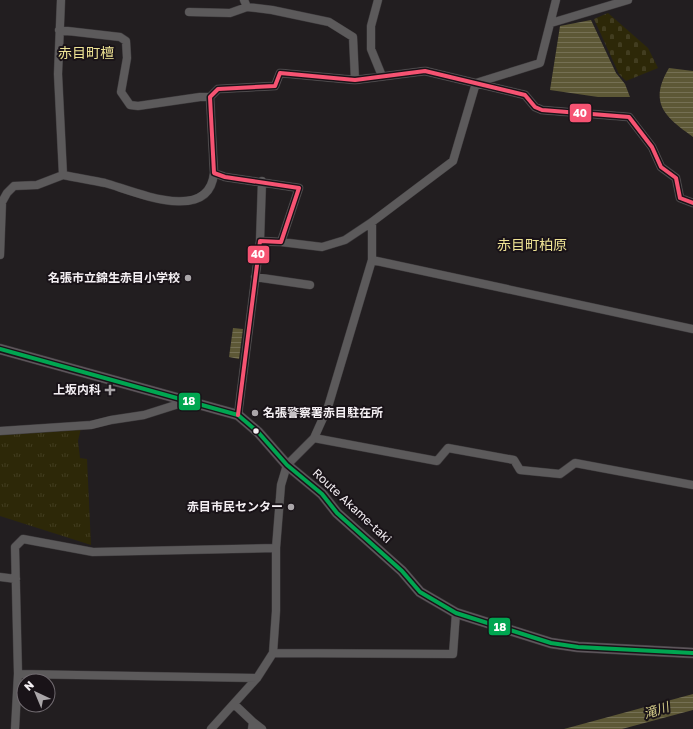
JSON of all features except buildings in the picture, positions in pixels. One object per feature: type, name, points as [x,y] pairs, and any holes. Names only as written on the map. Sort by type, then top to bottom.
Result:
[{"type":"main road","name":"Route Akame-taki","points":[[0,349],[142,388],[185,402],[238,415],[258,432],[287,465],[322,494],[337,513],[402,571],[420,592],[456,613],[509,631],[571,646],[693,653]]},
{"type":"street","points":[[61,0],[58,74],[63,175]]},
{"type":"street","points":[[378,0],[371,26],[371,49],[382,76]]},
{"type":"street","points":[[476,83],[540,63],[556,0]]},
{"type":"street","points":[[551,23],[628,0]]},
{"type":"street","points":[[189,12],[230,13],[246,4],[329,22],[353,37],[355,80]]},
{"type":"street","points":[[59,30],[120,37],[126,41],[127,58],[121,92],[130,105],[138,106],[200,97],[210,98]]},
{"type":"street","points":[[0,255],[2,202],[7,193],[14,186],[37,185],[63,175],[104,183],[161,200],[189,201],[202,196],[211,188],[214,173],[210,98],[218,89],[275,86],[280,73],[355,80],[425,71],[525,95],[535,107],[542,110],[629,117],[652,147],[661,167],[676,178],[680,198],[693,203]]},
{"type":"street","points":[[260,241],[322,247],[345,240],[372,222],[454,161],[476,83]]},
{"type":"street","points":[[214,173],[225,177],[299,188],[281,242]]},
{"type":"street","points":[[238,415],[260,241],[262,182]]},
{"type":"street","points":[[211,729],[257,678],[273,654],[276,611],[276,548],[281,485],[287,465],[314,438],[328,407],[372,260],[372,222]]},
{"type":"street","points":[[372,260],[693,329]]},
{"type":"street","points":[[255,277],[310,285]]},
{"type":"street","points":[[0,431],[91,425],[111,420],[144,415],[185,402]]},
{"type":"street","points":[[314,438],[436,461],[448,448],[514,460],[520,470],[560,474],[575,463],[693,485]]},
{"type":"street","points":[[18,673],[15,547],[23,539],[93,552],[276,548]]},
{"type":"street","points":[[0,577],[16,579]]},
{"type":"street","points":[[273,654],[453,654],[456,613]]},
{"type":"street","points":[[56,675],[257,678]]},
{"type":"street","points":[[234,704],[253,726],[262,729]]},
{"type":"street","points":[[15,729],[16,711]]},
{"type":"green space","points":[[608,13],[648,48],[658,68],[626,81],[619,74],[594,19]]},
{"type":"green space","points":[[81,428],[78,441],[80,458],[87,459],[91,545],[0,516],[0,433]]},
{"type":"water","points":[[591,20],[616,73],[625,84],[630,97],[598,97],[550,90],[560,26]]},
{"type":"water","points":[[669,68],[693,71],[693,137],[674,123],[663,108],[660,100],[660,91],[663,80]]},
{"type":"water","points":[[233,328],[243,329],[239,359],[229,357]]},
{"type":"water","name":"滝川","points":[[693,694],[693,710],[622,729],[564,729]]},
{"type":"transit line","name":"40","points":[[238,415],[260,241],[281,242],[299,188],[225,177],[214,173],[210,97],[218,89],[275,86],[280,73],[355,80],[425,71],[525,95],[535,107],[542,110],[629,117],[652,147],[661,167],[676,178],[680,198],[693,203]]},
{"type":"transit line","name":"18","points":[[0,349],[238,415],[258,432],[287,465],[322,494],[337,513],[402,571],[420,592],[456,613],[551,643],[578,647],[693,653]]},
{"type":"place","name":"名張市立錦生赤目小学校","points":[[188,278]]},
{"type":"place","name":"上坂内科","points":[[110,390]]},
{"type":"place","name":"名張警察署赤目駐在所","points":[[255,413]]},
{"type":"place","name":"赤目市民センター","points":[[291,507]]},
{"type":"district","name":"赤目町檀","points":[[86,53]]},
{"type":"district","name":"赤目町柏原","points":[[532,245]]}]
